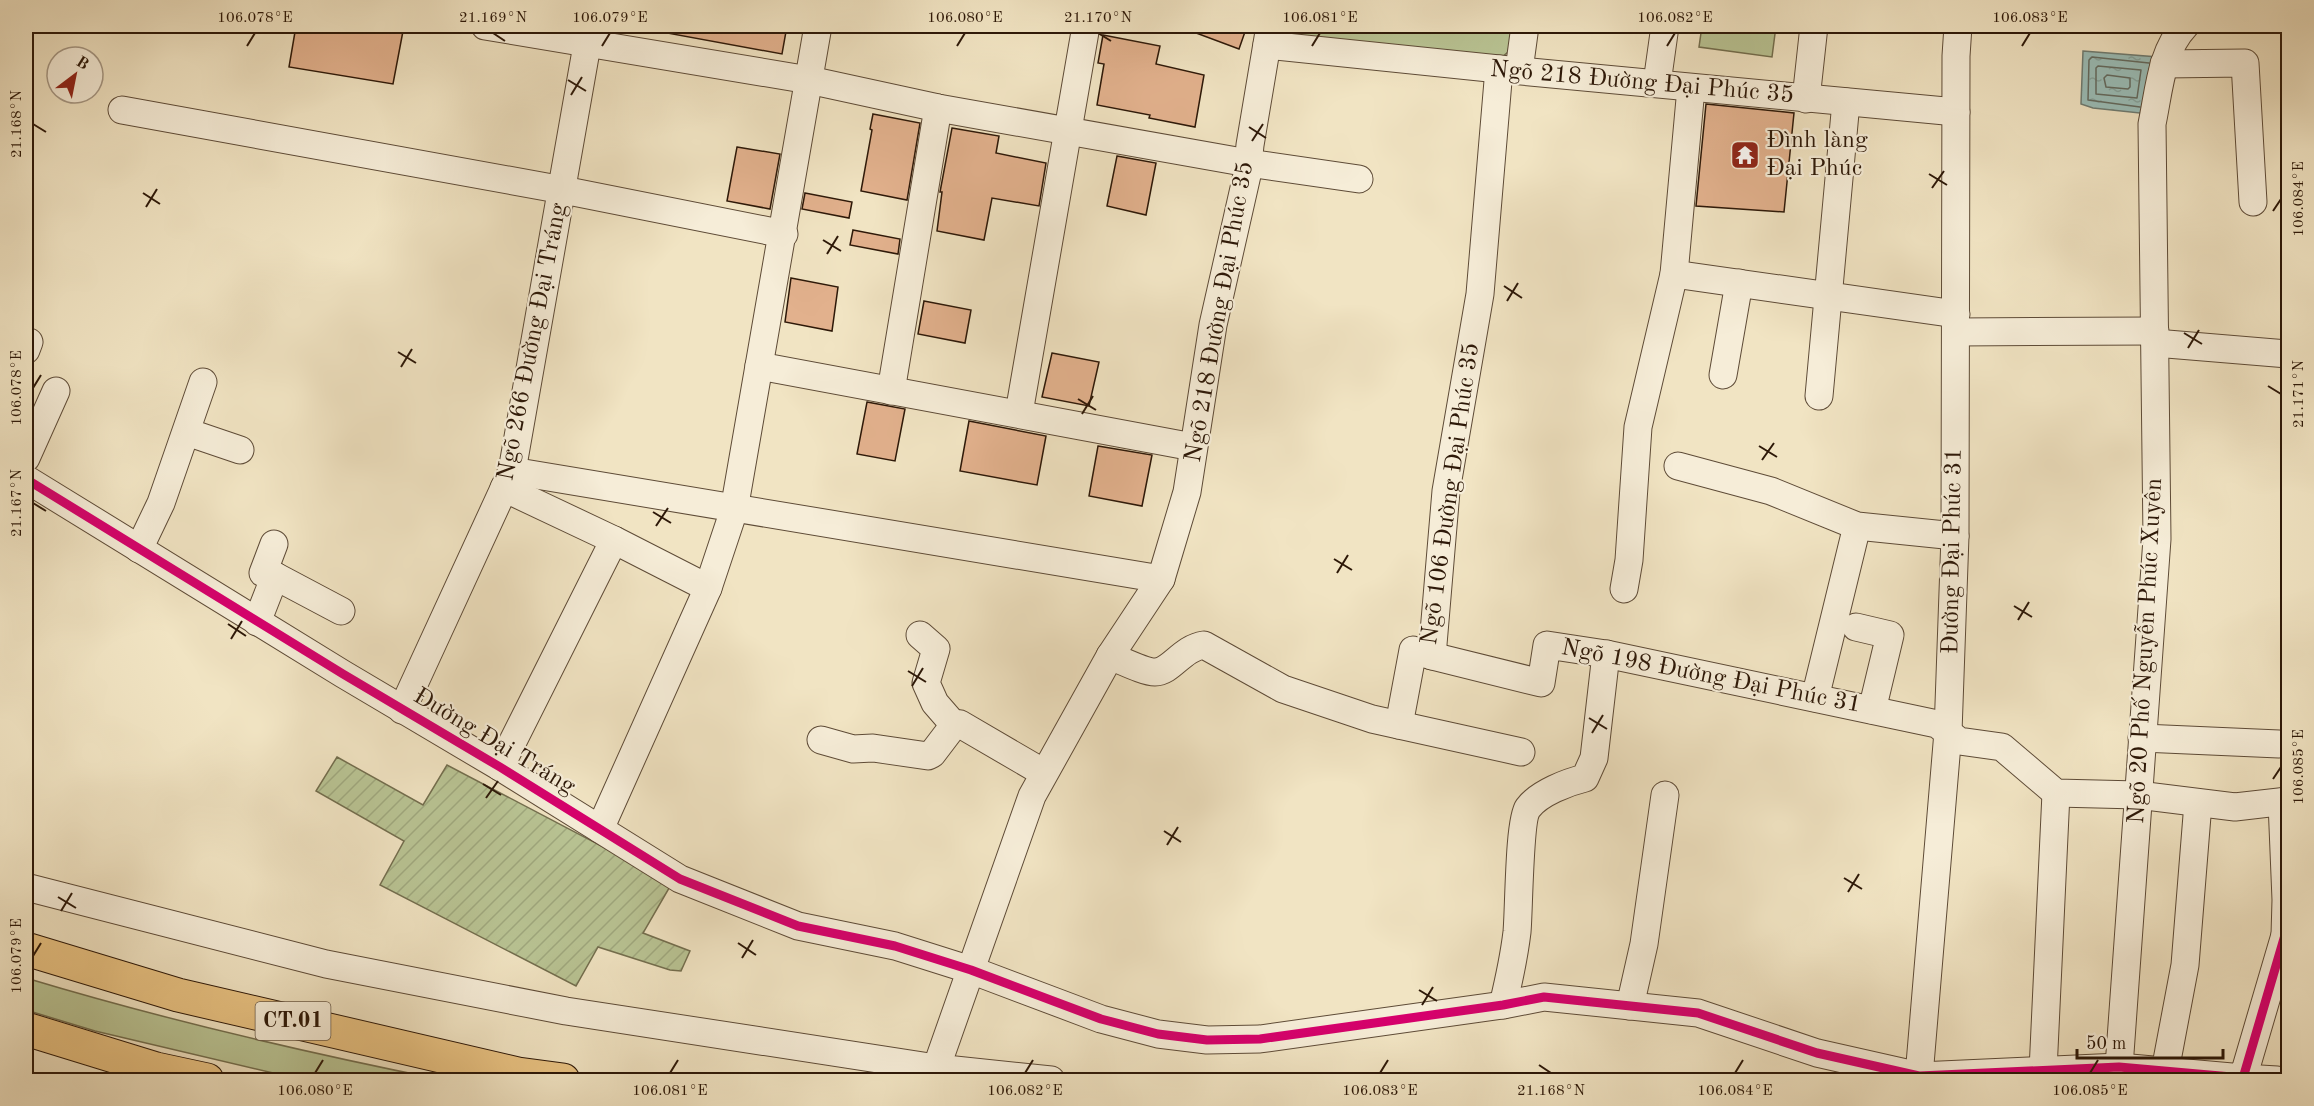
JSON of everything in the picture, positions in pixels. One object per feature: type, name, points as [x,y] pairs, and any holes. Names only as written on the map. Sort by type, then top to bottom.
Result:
[{"type":"highway","name":"CT.01","points":[[26,949],[178,995],[518,1074],[563,1080]]},
{"type":"highway","points":[[26,1029],[156,1069],[207,1080]]},
{"type":"street","points":[[485,26],[589,35],[938,108],[1068,129],[1248,163],[1359,179]]},
{"type":"street","points":[[600,829],[708,588],[734,510],[784,234],[818,26]]},
{"type":"street","points":[[1020,413],[1086,26]]},
{"type":"street","name":"Ngõ 106 Đường Đại Phúc 35","points":[[1400,725],[1413,650],[1432,656],[1446,491],[1480,294],[1509,70],[1525,26]]},
{"type":"street","points":[[1657,83],[1665,26]]},
{"type":"street","points":[[1806,99],[1814,26]]},
{"type":"street","name":"Đường Đại Phúc 31","points":[[1919,1076],[1948,732],[1955,536],[1958,26]]},
{"type":"street","name":"Ngõ 20 Phố Nguyễn Phúc Xuyên","points":[[2119,1067],[2157,539],[2152,124],[2164,64],[2174,38],[2185,26]]},
{"type":"street","name":"Ngõ 266 Đường Đại Tráng","points":[[402,710],[508,480],[563,190],[589,35]]},
{"type":"street","name":"Ngõ 218 Đường Đại Phúc 35","points":[[934,1074],[1032,796],[1110,656],[1161,579],[1187,492],[1213,325],[1247,175],[1268,35],[1509,70],[1956,111]]},
{"type":"street","points":[[2164,64],[2245,63],[2253,202]]},
{"type":"street","points":[[1624,589],[1638,427],[1674,274],[1692,88]]},
{"type":"street","points":[[1819,396],[1846,102]]},
{"type":"street","points":[[891,391],[938,108]]},
{"type":"street","points":[[122,110],[563,190],[784,234]]},
{"type":"street","points":[[1674,274],[1829,296],[1956,323],[2155,337],[2289,354]]},
{"type":"street","points":[[1723,375],[1739,284]]},
{"type":"street","points":[[759,366],[1193,447]]},
{"type":"street","points":[[139,549],[161,503],[203,382]]},
{"type":"street","points":[[26,458],[56,391]]},
{"type":"street","points":[[187,432],[240,450]]},
{"type":"street","points":[[1678,466],[1771,491],[1857,526],[1955,536]]},
{"type":"street","name":"Đường Đại Tráng","points":[[26,479],[680,879],[798,927],[895,946],[971,970],[1101,1019],[1158,1034],[1207,1040],[1260,1039],[1503,1005],[1544,997],[1698,1013],[1817,1053],[1919,1076],[2119,1067],[2277,1080]]},
{"type":"street","points":[[508,480],[734,510],[1161,579]]},
{"type":"street","points":[[508,480],[614,540],[708,588]]},
{"type":"street","points":[[1815,698],[1857,526]]},
{"type":"street","points":[[500,767],[614,540]]},
{"type":"street","points":[[274,544],[263,573],[276,576],[341,611]]},
{"type":"street","points":[[257,622],[276,576]]},
{"type":"street","points":[[1856,627],[1890,634],[1872,710]]},
{"type":"street","points":[[920,635],[936,649],[926,683],[935,703],[954,726]]},
{"type":"street","points":[[1110,656],[1155,672],[1165,669],[1194,646],[1204,645],[1283,688],[1372,719],[1521,752]]},
{"type":"street","name":"Ngõ 198 Đường Đại Phúc 31","points":[[1432,656],[1541,683],[1547,645],[1606,654],[1937,724],[1959,741],[2002,747],[2056,793]]},
{"type":"street","points":[[1503,1005],[1517,932],[1526,810],[1534,801],[1567,783],[1585,778],[1594,758],[1606,654]]},
{"type":"street","points":[[820,740],[854,749],[873,748],[928,756],[954,726],[964,725],[1044,772]]},
{"type":"street","points":[[2142,738],[2279,744]]},
{"type":"street","points":[[2043,1071],[2056,793],[2138,795],[2235,807],[2285,801],[2287,934],[2243,1079]]},
{"type":"street","points":[[1630,1006],[1644,944],[1665,795]]},
{"type":"street","points":[[2165,1071],[2185,965],[2198,803]]},
{"type":"street","points":[[26,887],[326,964],[577,1013],[934,1074],[1051,1080]]},
{"type":"green space","points":[[1276,26],[1513,26],[1508,52],[1502,57],[1287,34]]},
{"type":"green space","points":[[1702,26],[1776,26],[1772,57],[1699,47]]},
{"type":"green space","points":[[337,757],[423,805],[447,765],[672,883],[643,933],[690,951],[681,971],[670,970],[598,947],[576,986],[380,885],[404,841],[316,791]]},
{"type":"green space","points":[[26,978],[233,1034],[443,1080],[303,1080],[95,1031],[26,1010]]},
{"type":"water","points":[[2083,51],[2158,57],[2149,114],[2093,108],[2081,104]]},
{"type":"building","points":[[296,26],[371,26],[403,31],[393,84],[289,67]]},
{"type":"building","points":[[668,26],[787,26],[782,54],[667,33]]},
{"type":"building","points":[[1180,26],[1247,26],[1239,49]]},
{"type":"building","points":[[1103,35],[1160,46],[1156,64],[1204,75],[1195,127],[1149,118],[1150,115],[1097,105],[1104,64],[1098,63]]},
{"type":"building","name":"Đình làng Đại Phúc","points":[[1706,104],[1794,113],[1784,212],[1696,206]]},
{"type":"building","points":[[873,114],[920,123],[907,200],[861,191]]},
{"type":"building","points":[[952,128],[999,136],[996,153],[1046,163],[1039,206],[992,198],[984,240],[937,231],[942,192],[940,192]]},
{"type":"building","points":[[737,147],[780,154],[770,209],[727,201]]},
{"type":"building","points":[[1117,156],[1156,163],[1146,215],[1107,206]]},
{"type":"building","points":[[805,193],[852,202],[849,218],[802,209]]},
{"type":"building","points":[[853,230],[900,239],[898,254],[850,245]]},
{"type":"building","points":[[791,278],[838,287],[832,331],[785,322]]},
{"type":"building","points":[[924,301],[971,310],[965,343],[918,334]]},
{"type":"building","points":[[1052,353],[1099,362],[1089,406],[1042,397]]},
{"type":"building","points":[[867,402],[905,409],[895,461],[857,454]]},
{"type":"building","points":[[969,421],[1046,436],[1037,485],[960,471]]},
{"type":"building","points":[[1098,446],[1152,455],[1142,506],[1089,496]]},
{"type":"cycle path","points":[[26,479],[680,879],[798,926],[895,946],[971,970],[1101,1019],[1158,1034],[1207,1040],[1260,1039],[1503,1005],[1544,997],[1698,1013],[1817,1053],[1919,1076],[2119,1067],[2243,1078],[2285,935],[2288,934]]},
{"type":"place","name":"Đình làng Đại Phúc","points":[[1745,155]]}]
